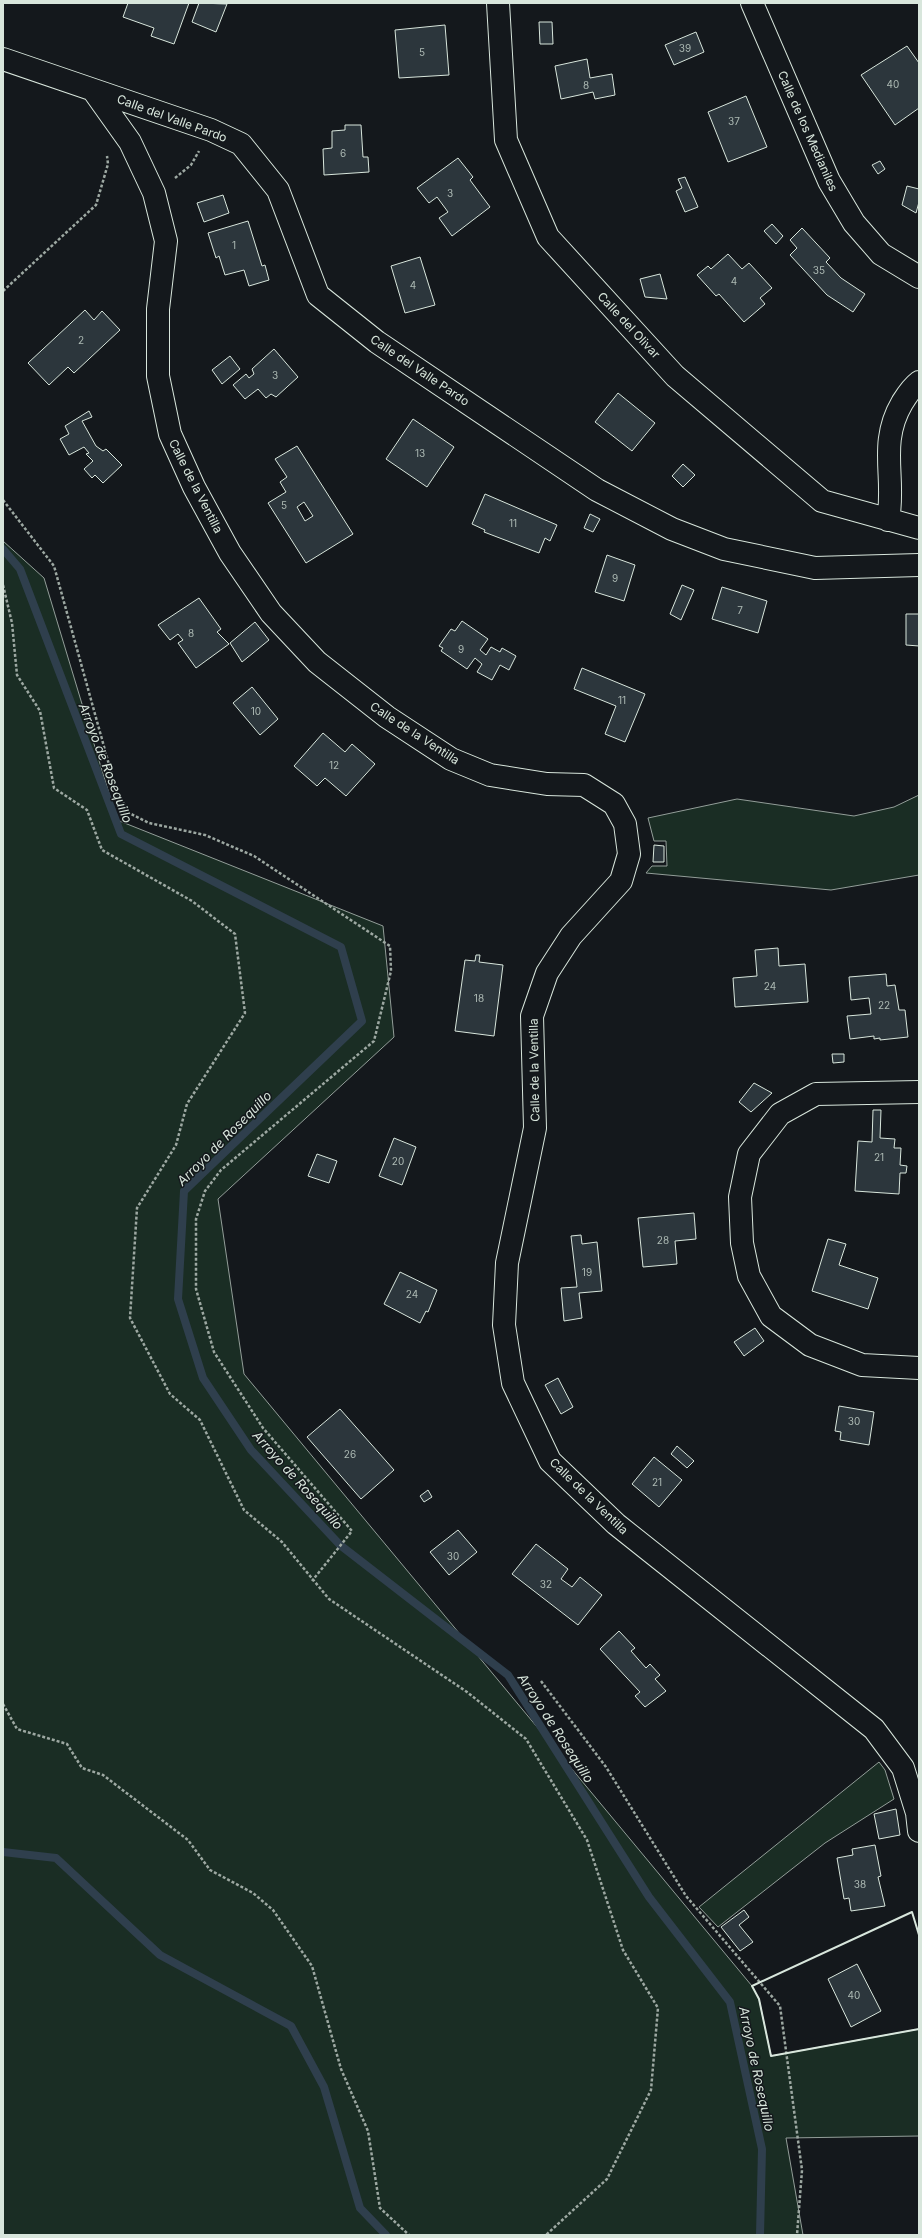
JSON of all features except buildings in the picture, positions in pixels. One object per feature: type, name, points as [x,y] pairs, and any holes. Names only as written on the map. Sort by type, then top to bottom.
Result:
[{"type":"street","name":"Calle del Olivar","points":[[498,3],[506,140],[548,237],[675,376],[822,501],[919,528]]},
{"type":"street","name":"Calle de los Medianiles","points":[[752,3],[829,181],[854,223],[881,254],[919,277]]},
{"type":"street","name":"Calle del Valle Pardo","points":[[3,60],[211,130],[241,144],[278,190],[318,295],[377,342],[597,490],[672,529],[724,549],[815,568],[919,565]]},
{"type":"street","name":"Calle de la Ventilla","points":[[93,90],[130,142],[154,193],[166,241],[158,309],[158,376],[170,434],[194,487],[230,553],[271,614],[316,662],[387,717],[451,759],[490,775],[546,784],[584,785],[614,804],[625,824],[629,854],[621,881],[572,936],[547,973],[532,1016],[535,1128],[507,1263],[504,1325],[513,1383],[550,1461],[616,1524],[874,1728],[903,1768],[917,1813],[919,1831]]},
{"type":"street","points":[[888,520],[891,506],[888,449],[894,417],[911,388],[919,382]]},
{"type":"street","points":[[919,1092],[816,1094],[780,1114],[749,1154],[740,1197],[742,1243],[749,1276],[771,1316],[810,1345],[862,1365],[919,1368]]},
{"type":"path","points":[[154,193],[191,165],[211,130]]},
{"type":"path","points":[[3,291],[96,205],[108,164],[107,150]]},
{"type":"path","points":[[3,500],[54,566],[116,790],[129,812],[149,823],[205,835],[254,856],[390,946],[391,971],[374,1041],[221,1170],[205,1191],[196,1219],[196,1289],[214,1352],[263,1428],[352,1531],[312,1581]]},
{"type":"path","points":[[3,585],[12,624],[17,675],[40,711],[54,788],[88,810],[102,850],[192,902],[235,934],[245,1013],[187,1104],[176,1144],[137,1208],[130,1318],[170,1394],[200,1420],[244,1510],[282,1542],[312,1581],[329,1599],[468,1692],[526,1739],[587,1840],[623,1950],[658,2008],[651,2090],[624,2145],[607,2179],[546,2235]]},
{"type":"path","points":[[541,1681],[606,1767],[686,1896],[780,2006],[802,2170],[797,2235]]},
{"type":"path","points":[[3,1704],[17,1729],[68,1744],[82,1768],[103,1775],[188,1840],[210,1870],[253,1892],[273,1910],[312,1966],[341,2069],[368,2131],[380,2208],[409,2235]]},
{"type":"green space","points":[[3,541],[44,578],[117,820],[383,926],[394,1037],[218,1199],[244,1374],[752,1986],[759,1999],[771,2056],[919,2029],[919,2136],[786,2138],[803,2235],[3,2235]]},
{"type":"green space","points":[[919,795],[919,875],[831,890],[646,873],[652,866],[667,866],[666,841],[654,841],[648,818],[737,799],[854,816],[894,807]]},
{"type":"green space","points":[[879,1762],[885,1770],[894,1799],[825,1843],[718,1927],[699,1907]]},
{"type":"waterway","name":"Arroyo de Rosequillo","points":[[3,549],[20,569],[121,834],[341,947],[362,1021],[184,1191],[178,1299],[203,1378],[251,1450],[340,1545],[508,1675],[649,1897],[730,2002],[762,2149],[760,2235]]},
{"type":"waterway","points":[[3,1852],[56,1858],[160,1955],[291,2026],[324,2087],[360,2208],[386,2235]]},
{"type":"wall","points":[[919,1935],[912,1912],[752,1986],[759,1999],[771,2056],[919,2029]]}]
